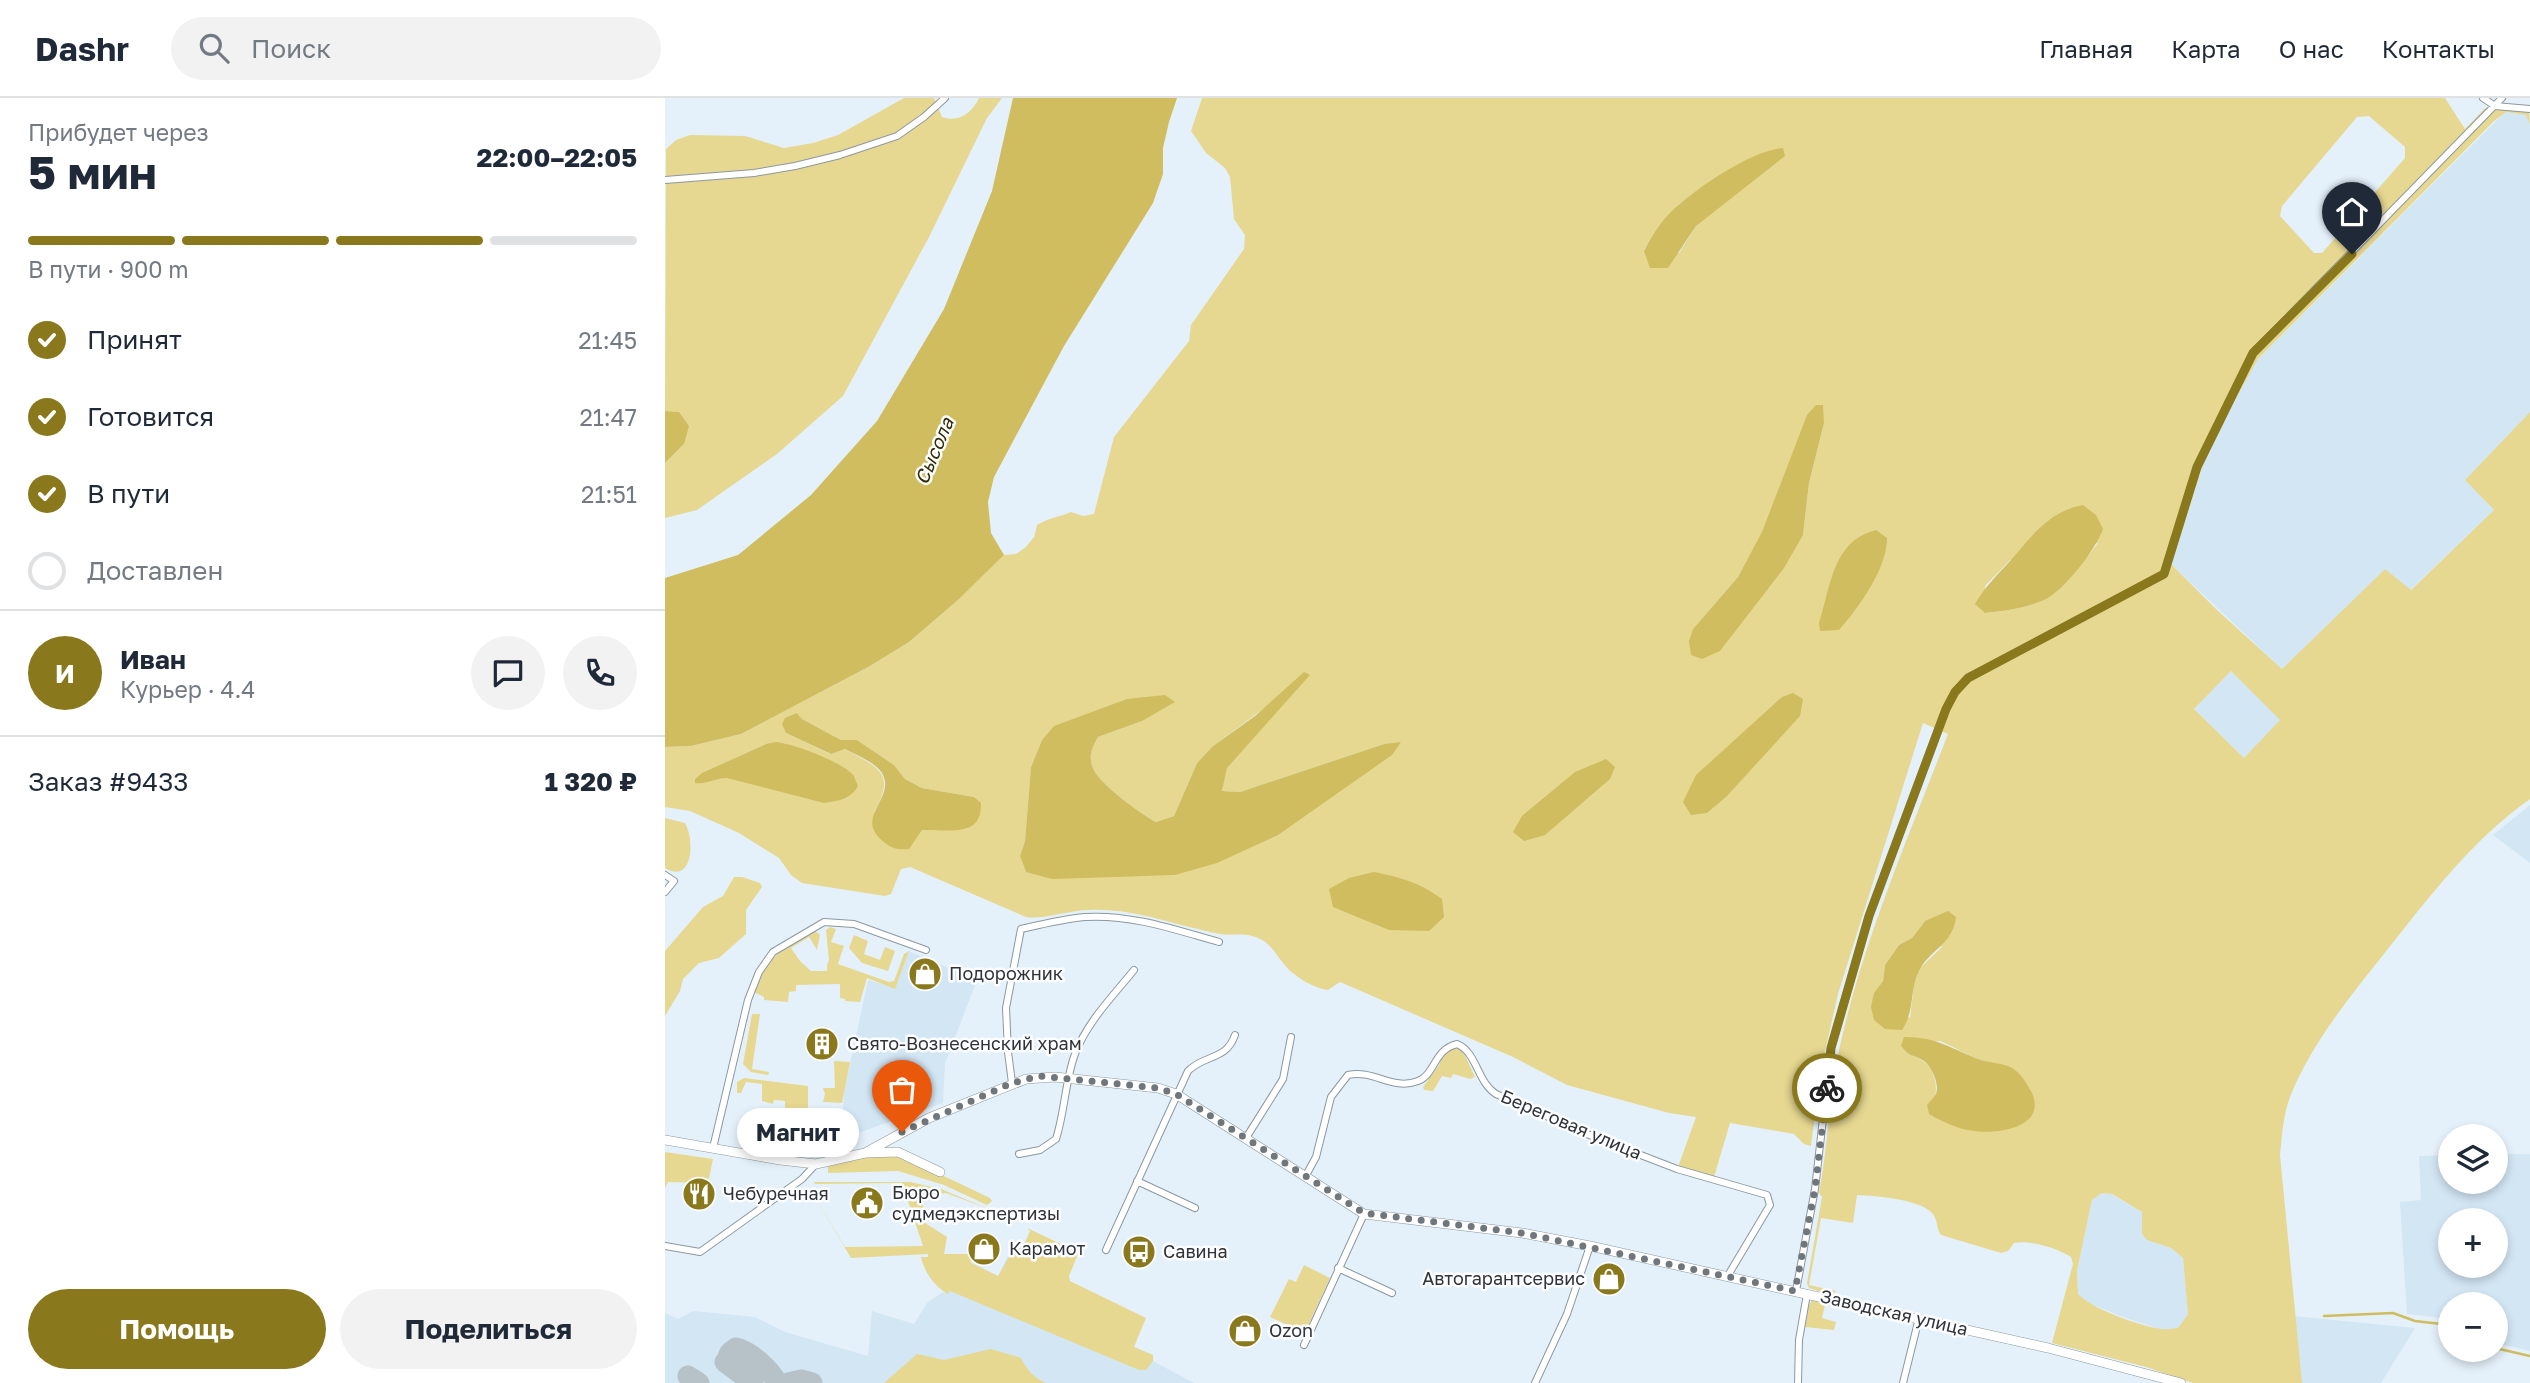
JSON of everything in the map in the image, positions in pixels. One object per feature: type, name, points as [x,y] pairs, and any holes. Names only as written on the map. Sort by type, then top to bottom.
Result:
[{"type":"street","points":[[665,180],[754,173],[840,155],[897,136],[945,98]]},
{"type":"street","points":[[2483,98],[2495,106],[2530,109]]},
{"type":"street","points":[[1795,1291],[1815,1189],[1831,1048],[1869,916],[1946,709],[1955,692],[1968,678],[2164,574],[2197,467],[2253,353],[2502,98]]},
{"type":"street","points":[[665,875],[674,881],[665,892]]},
{"type":"street","points":[[1012,1083],[1006,1020],[1021,929],[1057,920],[1088,917],[1124,919],[1167,927],[1219,942]]},
{"type":"street","points":[[713,1148],[748,1000],[759,972],[773,952],[824,922],[854,924],[926,950]]},
{"type":"street","points":[[1019,1154],[1040,1150],[1056,1139],[1081,1041],[1093,1021],[1134,970]]},
{"type":"street","points":[[1106,1250],[1188,1072],[1193,1066],[1228,1050],[1235,1034]]},
{"type":"street","points":[[1246,1138],[1283,1079],[1291,1037]]},
{"type":"street","name":"Береговая улица","points":[[1305,1177],[1316,1157],[1331,1097],[1348,1075],[1375,1075],[1392,1084],[1415,1082],[1423,1079],[1442,1051],[1457,1044],[1466,1049],[1487,1087],[1496,1094],[1677,1169],[1767,1195],[1770,1205],[1727,1278]]},
{"type":"street","name":"Заводская улица","points":[[865,1153],[929,1118],[1012,1083],[1040,1076],[1158,1088],[1176,1094],[1364,1213],[1522,1233],[1590,1246],[1919,1318],[2181,1383]]},
{"type":"street","points":[[665,1140],[815,1164],[865,1153],[898,1152],[940,1172]]},
{"type":"street","points":[[665,1247],[701,1252],[802,1179],[815,1164]]},
{"type":"street","points":[[1137,1181],[1195,1208]]},
{"type":"street","points":[[1304,1345],[1364,1213]]},
{"type":"street","points":[[1535,1383],[1567,1314],[1590,1246]]},
{"type":"street","points":[[1339,1268],[1392,1293]]},
{"type":"street","points":[[1798,1383],[1801,1357],[1799,1340],[1807,1294]]},
{"type":"street","points":[[1903,1383],[1919,1318]]},
{"type":"shaded area","points":[[904,98],[934,98],[942,117],[954,119],[969,112],[979,98],[1002,98],[987,118],[929,237],[843,396],[777,454],[697,510],[665,518],[665,463],[684,444],[679,412],[665,411],[666,149],[676,140],[690,135],[745,136],[784,148],[813,143],[838,135]]},
{"type":"shaded area","points":[[1202,98],[2445,98],[2465,129],[2485,108],[2529,112],[2530,125],[2526,115],[2506,112],[2494,121],[2258,359],[2209,446],[2171,564],[2282,669],[2385,569],[2411,590],[2494,510],[2465,480],[2530,412],[2530,799],[2470,851],[2420,909],[2333,1020],[2309,1057],[2290,1097],[2284,1119],[2280,1155],[2302,1383],[2193,1383],[2146,1367],[2052,1343],[2073,1264],[2071,1257],[2051,1248],[2028,1243],[2014,1243],[2008,1251],[2001,1253],[1941,1235],[1935,1217],[1927,1209],[1897,1199],[1857,1195],[1853,1223],[1821,1218],[1809,1285],[1836,1291],[1831,1295],[1809,1288],[1807,1283],[1822,1197],[1819,1193],[1833,1086],[1849,1009],[1887,890],[1948,734],[1923,723],[1838,994],[1821,1069],[1811,1146],[1804,1144],[1794,1134],[1730,1123],[1714,1177],[1678,1167],[1696,1117],[1669,1113],[1567,1085],[1513,1057],[1340,982],[1328,990],[1316,987],[1292,972],[1270,946],[1258,938],[1220,934],[1106,910],[1081,910],[1026,917],[910,867],[901,869],[891,894],[885,896],[802,883],[791,875],[779,858],[739,833],[690,811],[665,807],[665,747],[691,746],[741,734],[870,666],[909,642],[958,600],[1004,555],[1016,554],[1026,547],[1034,537],[1037,525],[1071,512],[1083,516],[1094,514],[1114,437],[1189,341],[1191,325],[1244,249],[1245,235],[1234,219],[1230,177],[1225,168],[1206,153],[1191,131]],"holes":[[[2369,116],[2405,147],[2405,158],[2322,253],[2314,253],[2280,216],[2282,206],[2357,117]],[[1783,149],[1696,226],[1679,253],[1644,250],[1660,225],[1681,203],[1716,178],[1757,155]],[[1824,423],[1809,483],[1803,535],[1693,629],[1738,577]],[[2098,543],[2051,594],[2024,606],[1985,613],[1985,586],[2010,560]],[[2231,671],[2280,720],[2244,758],[2194,709]],[[1309,675],[1226,768],[1222,791],[1240,792],[1384,744],[1401,743],[1026,872],[1020,856],[1025,841],[1031,767],[1042,740],[1142,721],[1098,737],[1091,752],[1092,764],[1096,774],[1111,789],[1149,818],[1156,822],[1174,816],[1197,763],[1213,746]],[[797,713],[802,719],[841,740],[857,740],[894,765],[905,779],[922,788],[974,797],[967,829],[922,830],[874,812],[881,799],[884,779],[875,767],[845,749],[830,754],[786,733]],[[766,744],[727,778],[695,779],[703,773]],[[1925,921],[1942,947],[1920,968],[1914,985],[1910,1018],[1874,994],[1883,981],[1885,965],[1899,945],[1912,938]],[[1940,1041],[2012,1071],[2023,1080],[2033,1097],[1935,1097],[1935,1082],[1930,1068],[1901,1046]],[[2102,1193],[2112,1194],[2142,1212],[2142,1234],[2147,1240],[2171,1248],[2183,1258],[2188,1314],[2178,1328],[2161,1329],[2117,1316],[2094,1306],[2078,1294],[2077,1271],[2092,1200]]]},
{"type":"shaded area","points":[[2505,112],[2526,115],[2530,125],[2530,412],[2465,480],[2494,510],[2410,590],[2385,569],[2282,669],[2171,564],[2209,446],[2258,359]]},
{"type":"shaded area","points":[[2231,671],[2281,720],[2244,758],[2194,709]]},
{"type":"shaded area","points":[[2530,805],[2530,863],[2493,835]]},
{"type":"shaded area","points":[[665,818],[685,823],[688,831],[689,858],[681,871],[674,872],[665,868]]},
{"type":"shaded area","points":[[734,877],[760,883],[762,887],[746,910],[746,934],[719,958],[699,963],[683,979],[680,991],[665,1016],[665,951],[703,907],[723,896]]},
{"type":"shaded area","points":[[830,927],[836,929],[831,942],[844,946],[838,964],[889,982],[894,981],[904,954],[909,951],[895,989],[867,978],[860,1002],[840,998],[840,984],[796,985],[796,991],[789,992],[788,1002],[764,1000],[764,997],[754,992],[769,963],[810,931],[820,935],[817,950],[809,937],[791,948],[811,971],[827,971],[829,960],[826,930]]},
{"type":"shaded area","points":[[854,935],[868,941],[864,954],[880,960],[885,947],[895,951],[888,971],[862,963],[849,948]]},
{"type":"shaded area","points":[[909,951],[977,980],[945,1064],[943,1103],[841,1139],[844,1092],[868,980],[895,988]]},
{"type":"shaded area","points":[[752,1014],[760,1014],[752,1069],[769,1072],[768,1075],[751,1072],[743,1064]]},
{"type":"shaded area","points":[[1454,1047],[1463,1051],[1475,1077],[1470,1079],[1453,1074],[1451,1078],[1442,1076],[1433,1091],[1424,1090],[1423,1087],[1439,1065],[1444,1052]]},
{"type":"shaded area","points":[[834,1061],[850,1062],[842,1103],[823,1102],[823,1088],[835,1088]]},
{"type":"shaded area","points":[[744,1078],[808,1086],[808,1129],[817,1130],[817,1146],[797,1149],[759,1142],[760,1135],[781,1138],[785,1116],[788,1118],[786,1134],[792,1135],[791,1140],[805,1142],[807,1129],[802,1128],[803,1115],[785,1112],[785,1101],[774,1100],[773,1104],[762,1101],[762,1084],[746,1082],[741,1093],[737,1093],[737,1082]]},
{"type":"shaded area","points":[[822,1112],[841,1113],[841,1117],[847,1117],[844,1142],[827,1147],[822,1142],[822,1122],[825,1118],[822,1118]]},
{"type":"shaded area","points":[[665,1152],[713,1159],[708,1183],[668,1182],[665,1188]]},
{"type":"shaded area","points":[[2508,1154],[2530,1154],[2530,1351],[2508,1346],[2508,1292],[2438,1292],[2438,1318],[2407,1314],[2400,1202],[2421,1200],[2419,1156],[2438,1155],[2438,1194],[2508,1194]]},
{"type":"shaded area","points":[[889,1155],[906,1158],[992,1201],[987,1205],[944,1185],[898,1171],[828,1173],[828,1164]]},
{"type":"shaded area","points":[[814,1182],[910,1182],[941,1189],[989,1209],[946,1193],[928,1195],[923,1204],[925,1223],[947,1237],[944,1254],[971,1254],[971,1263],[998,1276],[1015,1246],[1022,1249],[1030,1231],[1027,1228],[1076,1251],[1078,1254],[1069,1276],[1070,1281],[1146,1318],[1134,1347],[1153,1355],[1153,1361],[1146,1370],[1139,1370],[950,1291],[948,1294],[927,1273],[921,1257],[928,1257],[928,1254],[851,1258],[808,1185],[845,1247],[923,1246],[902,1183]]},
{"type":"shaded area","points":[[2102,1193],[2111,1194],[2142,1212],[2142,1234],[2147,1240],[2171,1248],[2183,1258],[2188,1314],[2178,1328],[2163,1330],[2123,1317],[2086,1302],[2078,1294],[2077,1271],[2092,1200]]},
{"type":"shaded area","points":[[1008,1256],[1047,1309],[1153,1355],[1153,1361],[1194,1383],[665,1383],[665,1313],[678,1319],[693,1311],[755,1317],[785,1332],[868,1356],[872,1311],[914,1324],[927,1303],[943,1292],[948,1293],[971,1262],[998,1276]]},
{"type":"shaded area","points":[[1304,1265],[1330,1278],[1307,1328],[1301,1331],[1270,1317],[1289,1279],[1296,1282]]},
{"type":"shaded area","points":[[1812,1300],[1840,1305],[1839,1308],[1825,1305],[1822,1318],[1836,1322],[1834,1330],[1805,1327]]},
{"type":"shaded area","points":[[2273,1314],[2415,1328],[2381,1383],[2195,1383]]},
{"type":"shaded area","points":[[991,1349],[1021,1358],[1031,1373],[1046,1383],[884,1383],[917,1354],[944,1360]]},
{"type":"water","name":"Сысола","points":[[1013,98],[1177,98],[1163,148],[1163,174],[1153,203],[1064,346],[994,477],[988,502],[991,533],[1004,555],[958,600],[909,642],[870,666],[741,734],[691,746],[665,747],[665,578],[738,555],[811,495],[877,421],[944,309],[992,191]]},
{"type":"water","points":[[1783,148],[1785,156],[1696,226],[1668,268],[1650,268],[1644,251],[1660,225],[1675,208],[1703,186],[1743,161]]},
{"type":"water","points":[[1816,405],[1823,405],[1824,423],[1809,483],[1803,535],[1784,568],[1720,651],[1702,659],[1691,655],[1689,641],[1693,629],[1738,577],[1762,532],[1807,415]]},
{"type":"water","points":[[665,411],[679,412],[689,426],[684,444],[665,463]]},
{"type":"water","points":[[2083,505],[2096,515],[2103,529],[2087,558],[2061,588],[2044,600],[2015,609],[1985,613],[1975,604],[1991,581],[2033,534],[2060,513]]},
{"type":"water","points":[[1876,530],[1887,538],[1886,550],[1871,587],[1839,630],[1820,631],[1819,623],[1835,567],[1850,544]]},
{"type":"water","points":[[1304,672],[1310,675],[1227,768],[1222,791],[1240,792],[1384,744],[1401,742],[1392,755],[1278,835],[1217,863],[1175,875],[1052,879],[1026,872],[1020,856],[1025,841],[1031,767],[1042,740],[1054,726],[1127,699],[1165,695],[1175,702],[1142,721],[1098,737],[1091,752],[1096,774],[1131,806],[1156,822],[1174,816],[1197,763],[1213,746],[1255,716]]},
{"type":"water","points":[[1793,693],[1803,699],[1800,716],[1727,796],[1707,813],[1691,815],[1683,802],[1696,775],[1782,697]]},
{"type":"water","points":[[797,713],[802,719],[841,740],[857,740],[894,765],[905,779],[922,788],[974,797],[981,803],[976,822],[962,830],[922,830],[909,849],[890,846],[875,833],[872,824],[884,791],[882,773],[870,762],[845,749],[831,754],[786,733],[782,724],[785,718]]},
{"type":"water","points":[[776,742],[806,750],[840,765],[854,776],[858,786],[848,797],[824,803],[727,778],[695,783],[695,779],[702,773]]},
{"type":"water","points":[[1606,759],[1615,767],[1610,779],[1545,835],[1524,841],[1513,832],[1522,816],[1575,772]]},
{"type":"water","points":[[1374,872],[1410,881],[1434,893],[1442,899],[1444,917],[1429,931],[1389,930],[1333,907],[1329,889],[1349,878]]},
{"type":"water","points":[[1948,911],[1956,917],[1954,926],[1946,941],[1919,971],[1906,1023],[1902,1030],[1885,1029],[1874,1020],[1871,1007],[1874,993],[1883,981],[1885,965],[1899,945],[1912,938],[1925,921]]},
{"type":"water","points":[[1904,1037],[1935,1041],[1981,1060],[2012,1068],[2032,1093],[2035,1105],[2032,1114],[2017,1126],[1984,1132],[1956,1127],[1929,1114],[1927,1105],[1937,1088],[1935,1078],[1924,1061],[1904,1050],[1901,1046]]},
{"type":"waterway","points":[[2324,1316],[2393,1313],[2415,1321],[2438,1324]]},
{"type":"waterway","points":[[2508,1351],[2530,1356]]},
{"type":"taxiway","points":[[728,1364],[730,1352],[736,1348],[742,1350],[770,1372],[777,1383]]},
{"type":"taxiway","points":[[725,1362],[753,1383]]},
{"type":"taxiway","points":[[688,1376],[699,1383]]},
{"type":"taxiway","points":[[788,1383],[801,1380],[812,1383]]},
{"type":"way so far","points":[[902,1132],[1012,1083],[1040,1076],[1158,1088],[1176,1094],[1364,1213],[1522,1233],[1795,1291],[1815,1189],[1827,1088]]},
{"type":"place","name":"Подорожник","points":[[925,974]]},
{"type":"place","name":"Свято-Вознесенский храм","points":[[822,1044]]},
{"type":"place","name":"Магнит","points":[[902,1132]]},
{"type":"place","name":"Чебуречная","points":[[699,1194]]},
{"type":"place","name":"Бюро судмедэкспертизы","points":[[867,1203]]},
{"type":"place","name":"Карамот","points":[[984,1249]]},
{"type":"place","name":"Савина","points":[[1139,1252]]},
{"type":"place","name":"Автогарантсервис","points":[[1609,1279]]},
{"type":"place","name":"Ozon","points":[[1245,1331]]},
{"type":"route","points":[[1827,1088],[1831,1048],[1869,916],[1946,709],[1955,692],[1968,678],[2164,574],[2197,467],[2253,353],[2352,254]]}]
